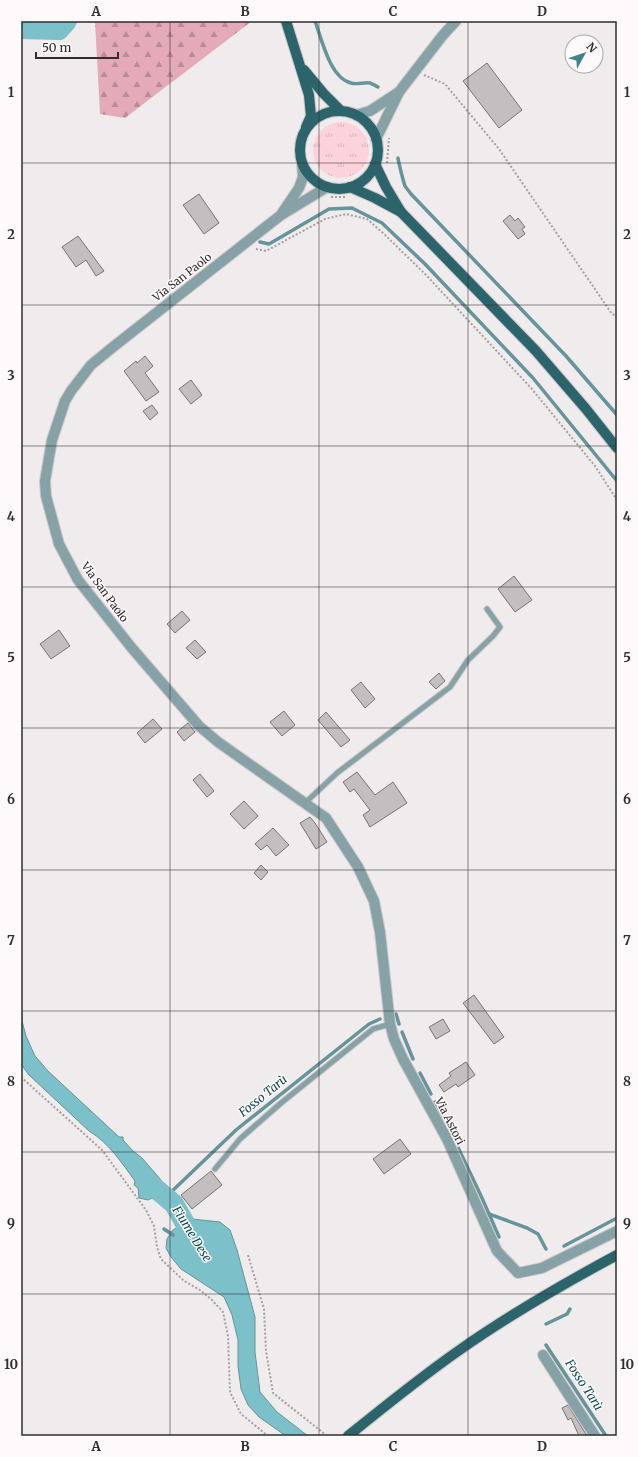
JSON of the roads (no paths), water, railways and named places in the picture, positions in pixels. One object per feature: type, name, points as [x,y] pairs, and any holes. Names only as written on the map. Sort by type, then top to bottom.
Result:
[{"type":"main road","points":[[286,21],[309,95],[311,116],[300,143],[302,163],[308,173],[316,181],[327,187],[342,188],[349,192],[375,198],[401,212]]},
{"type":"main road","points":[[301,66],[324,94],[341,111]]},
{"type":"main road","points":[[303,133],[319,116],[330,112],[341,111],[356,115],[368,125],[376,139],[377,151],[375,164],[369,174],[349,192]]},
{"type":"main road","points":[[375,164],[386,187],[401,212],[536,351],[586,409],[617,448]]},
{"type":"main road","points":[[348,1436],[460,1350],[492,1328],[565,1283],[617,1255]]},
{"type":"street","points":[[376,139],[399,92],[442,35],[456,21]]},
{"type":"street","points":[[356,115],[370,111],[399,92]]},
{"type":"street","name":"Via San Paolo","points":[[281,215],[299,188],[303,178],[302,163]]},
{"type":"street","name":"Via San Paolo","points":[[327,187],[281,215],[91,365],[65,401],[52,440],[45,481],[46,496],[59,544],[78,580],[132,647],[199,726],[218,742],[326,818],[358,867]]},
{"type":"street","name":"Via Astori","points":[[358,867],[374,901],[380,932],[390,1024],[394,1039],[403,1059],[447,1139],[497,1251],[518,1273],[542,1268],[617,1231]]},
{"type":"street","points":[[543,1355],[596,1436]]},
{"type":"lane","points":[[305,803],[337,773],[450,687],[468,660],[493,636],[500,627],[486,609]]},
{"type":"lane","points":[[215,1168],[240,1139],[281,1103],[374,1029],[390,1024]]},
{"type":"water","points":[[21,993],[22,1021],[26,1036],[35,1056],[48,1071],[119,1137],[123,1137],[123,1140],[142,1158],[174,1195],[167,1201],[166,1200],[163,1202],[154,1197],[148,1200],[139,1198],[138,1188],[134,1185],[135,1181],[114,1153],[103,1141],[89,1131],[29,1075],[21,1064]]},
{"type":"water","points":[[192,1219],[220,1222],[230,1230],[237,1250],[255,1317],[255,1352],[260,1392],[277,1412],[308,1436],[286,1436],[259,1417],[248,1405],[241,1389],[238,1366],[238,1340],[232,1315],[224,1297],[181,1269],[166,1248],[167,1239],[172,1231],[181,1224]]},
{"type":"waterway","name":"Fiume Dese","points":[[21,29],[59,30],[67,21]]},
{"type":"waterway","points":[[315,21],[324,48],[332,66],[338,74],[344,80],[351,83],[370,83],[378,87]]},
{"type":"waterway","points":[[398,158],[405,186],[411,194],[566,356],[617,415]]},
{"type":"waterway","points":[[260,242],[269,244],[329,209],[352,208],[382,223],[425,264],[533,378],[617,481]]},
{"type":"waterway","name":"Fosso Tarù","points":[[393,1015],[396,1014],[399,1024]]},
{"type":"waterway","name":"Fosso Tarù","points":[[168,1195],[236,1130],[369,1024],[380,1019]]},
{"type":"waterway","name":"Fosso Tarù","points":[[402,1032],[413,1059]]},
{"type":"waterway","name":"Fosso Tarù","points":[[420,1073],[431,1094]]},
{"type":"waterway","name":"Fosso Tarù","points":[[435,1102],[450,1132]]},
{"type":"waterway","name":"Fosso Tarù","points":[[454,1139],[499,1237]]},
{"type":"waterway","name":"Fiume Dese","points":[[148,1182],[174,1204],[198,1246]]},
{"type":"waterway","points":[[489,1214],[527,1228],[538,1234],[546,1249]]},
{"type":"waterway","points":[[564,1246],[617,1218]]},
{"type":"waterway","points":[[164,1229],[173,1235]]},
{"type":"waterway","points":[[546,1324],[567,1314],[570,1309]]},
{"type":"waterway","name":"Fosso Tarù","points":[[546,1345],[606,1436]]}]
